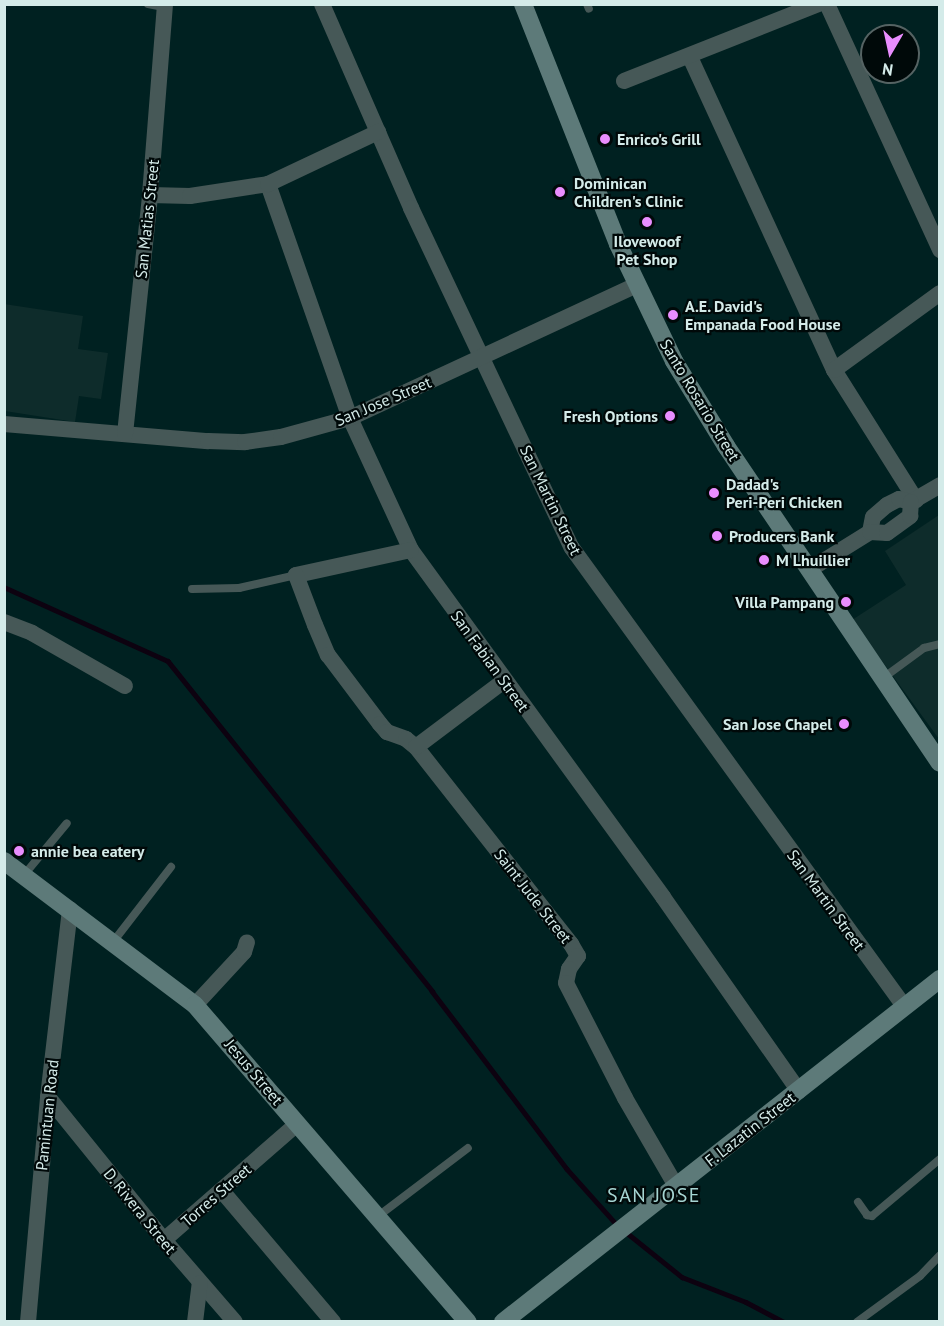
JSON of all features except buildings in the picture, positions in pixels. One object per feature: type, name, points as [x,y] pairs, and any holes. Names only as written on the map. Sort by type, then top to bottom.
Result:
[{"type":"street","name":"San Martin Street","points":[[322,4],[411,208],[572,548],[904,1006]]},
{"type":"street","name":"Santo Rosario Street","points":[[523,4],[636,285],[674,362],[726,446],[939,762]]},
{"type":"street","points":[[624,81],[690,57],[818,4]]},
{"type":"street","points":[[827,4],[939,250]]},
{"type":"street","name":"San Matias Street","points":[[125,434],[150,195],[159,5]]},
{"type":"street","points":[[690,57],[834,369],[914,501]]},
{"type":"street","points":[[150,195],[190,196],[268,184],[378,132]]},
{"type":"street","name":"San Fabian Street","points":[[268,184],[350,418],[411,550],[663,897],[799,1091]]},
{"type":"street","name":"San Jose Street","points":[[4,424],[245,442],[281,437],[350,418],[636,285]]},
{"type":"street","points":[[834,369],[939,293]]},
{"type":"street","points":[[809,570],[870,532],[873,517],[888,505],[899,499],[914,501],[939,485]]},
{"type":"street","points":[[411,550],[296,575],[328,655],[387,732],[406,739],[416,747],[504,681]]},
{"type":"street","points":[[4,622],[32,633],[125,686]]},
{"type":"street","name":"Saint Jude Street","points":[[416,747],[571,944],[578,956],[569,969],[567,983],[625,1098],[676,1186]]},
{"type":"street","name":"Jesus Street","points":[[4,861],[195,1005],[468,1322]]},
{"type":"street","name":"Pamintuan Road","points":[[28,1322],[48,1097],[70,909]]},
{"type":"street","points":[[195,1005],[244,952],[247,942]]},
{"type":"street","name":"F. Lazatin Street","points":[[503,1322],[939,979]]},
{"type":"street","name":"D. Rivera Street","points":[[48,1097],[164,1240],[235,1322]]},
{"type":"street","name":"Torres Street","points":[[164,1240],[297,1124]]},
{"type":"street","points":[[222,1191],[333,1322]]},
{"type":"street","points":[[195,1322],[200,1283]]},
{"type":"lane","points":[[192,589],[239,588],[296,575]]},
{"type":"lane","points":[[883,678],[924,648],[939,644]]},
{"type":"lane","points":[[24,875],[67,822]]},
{"type":"lane","points":[[114,942],[171,867]]},
{"type":"lane","points":[[378,1217],[468,1148]]},
{"type":"lane","points":[[858,1202],[867,1215],[872,1216],[939,1159]]},
{"type":"lane","points":[[857,1322],[920,1276],[939,1255]]},
{"type":"shaded area","points":[[4,304],[83,316],[78,349],[108,353],[101,399],[79,396],[75,422],[5,411]]},
{"type":"shaded area","points":[[939,515],[939,739],[852,620],[906,585],[885,551]]},
{"type":"waterway","points":[[4,587],[168,661],[432,991],[567,1169],[617,1225]]},
{"type":"waterway","points":[[626,1232],[682,1277],[746,1302],[784,1322]]},
{"type":"place","name":"Enrico's Grill","points":[[605,139]]},
{"type":"place","name":"Dominican Children's Clinic","points":[[560,192]]},
{"type":"place","name":"Ilovewoof Pet Shop","points":[[647,222]]},
{"type":"place","name":"A.E. David's Empanada Food House","points":[[673,315]]},
{"type":"place","name":"Fresh Options","points":[[670,416]]},
{"type":"place","name":"Dadad's Peri-Peri Chicken","points":[[714,493]]},
{"type":"place","name":"Producers Bank","points":[[717,536]]},
{"type":"place","name":"M Lhuillier","points":[[764,560]]},
{"type":"place","name":"Villa Pampang","points":[[846,602]]},
{"type":"place","name":"San Jose Chapel","points":[[844,724]]},
{"type":"place","name":"annie bea eatery","points":[[19,851]]},
{"type":"district","name":"SAN JOSE","points":[[654,1195]]}]
